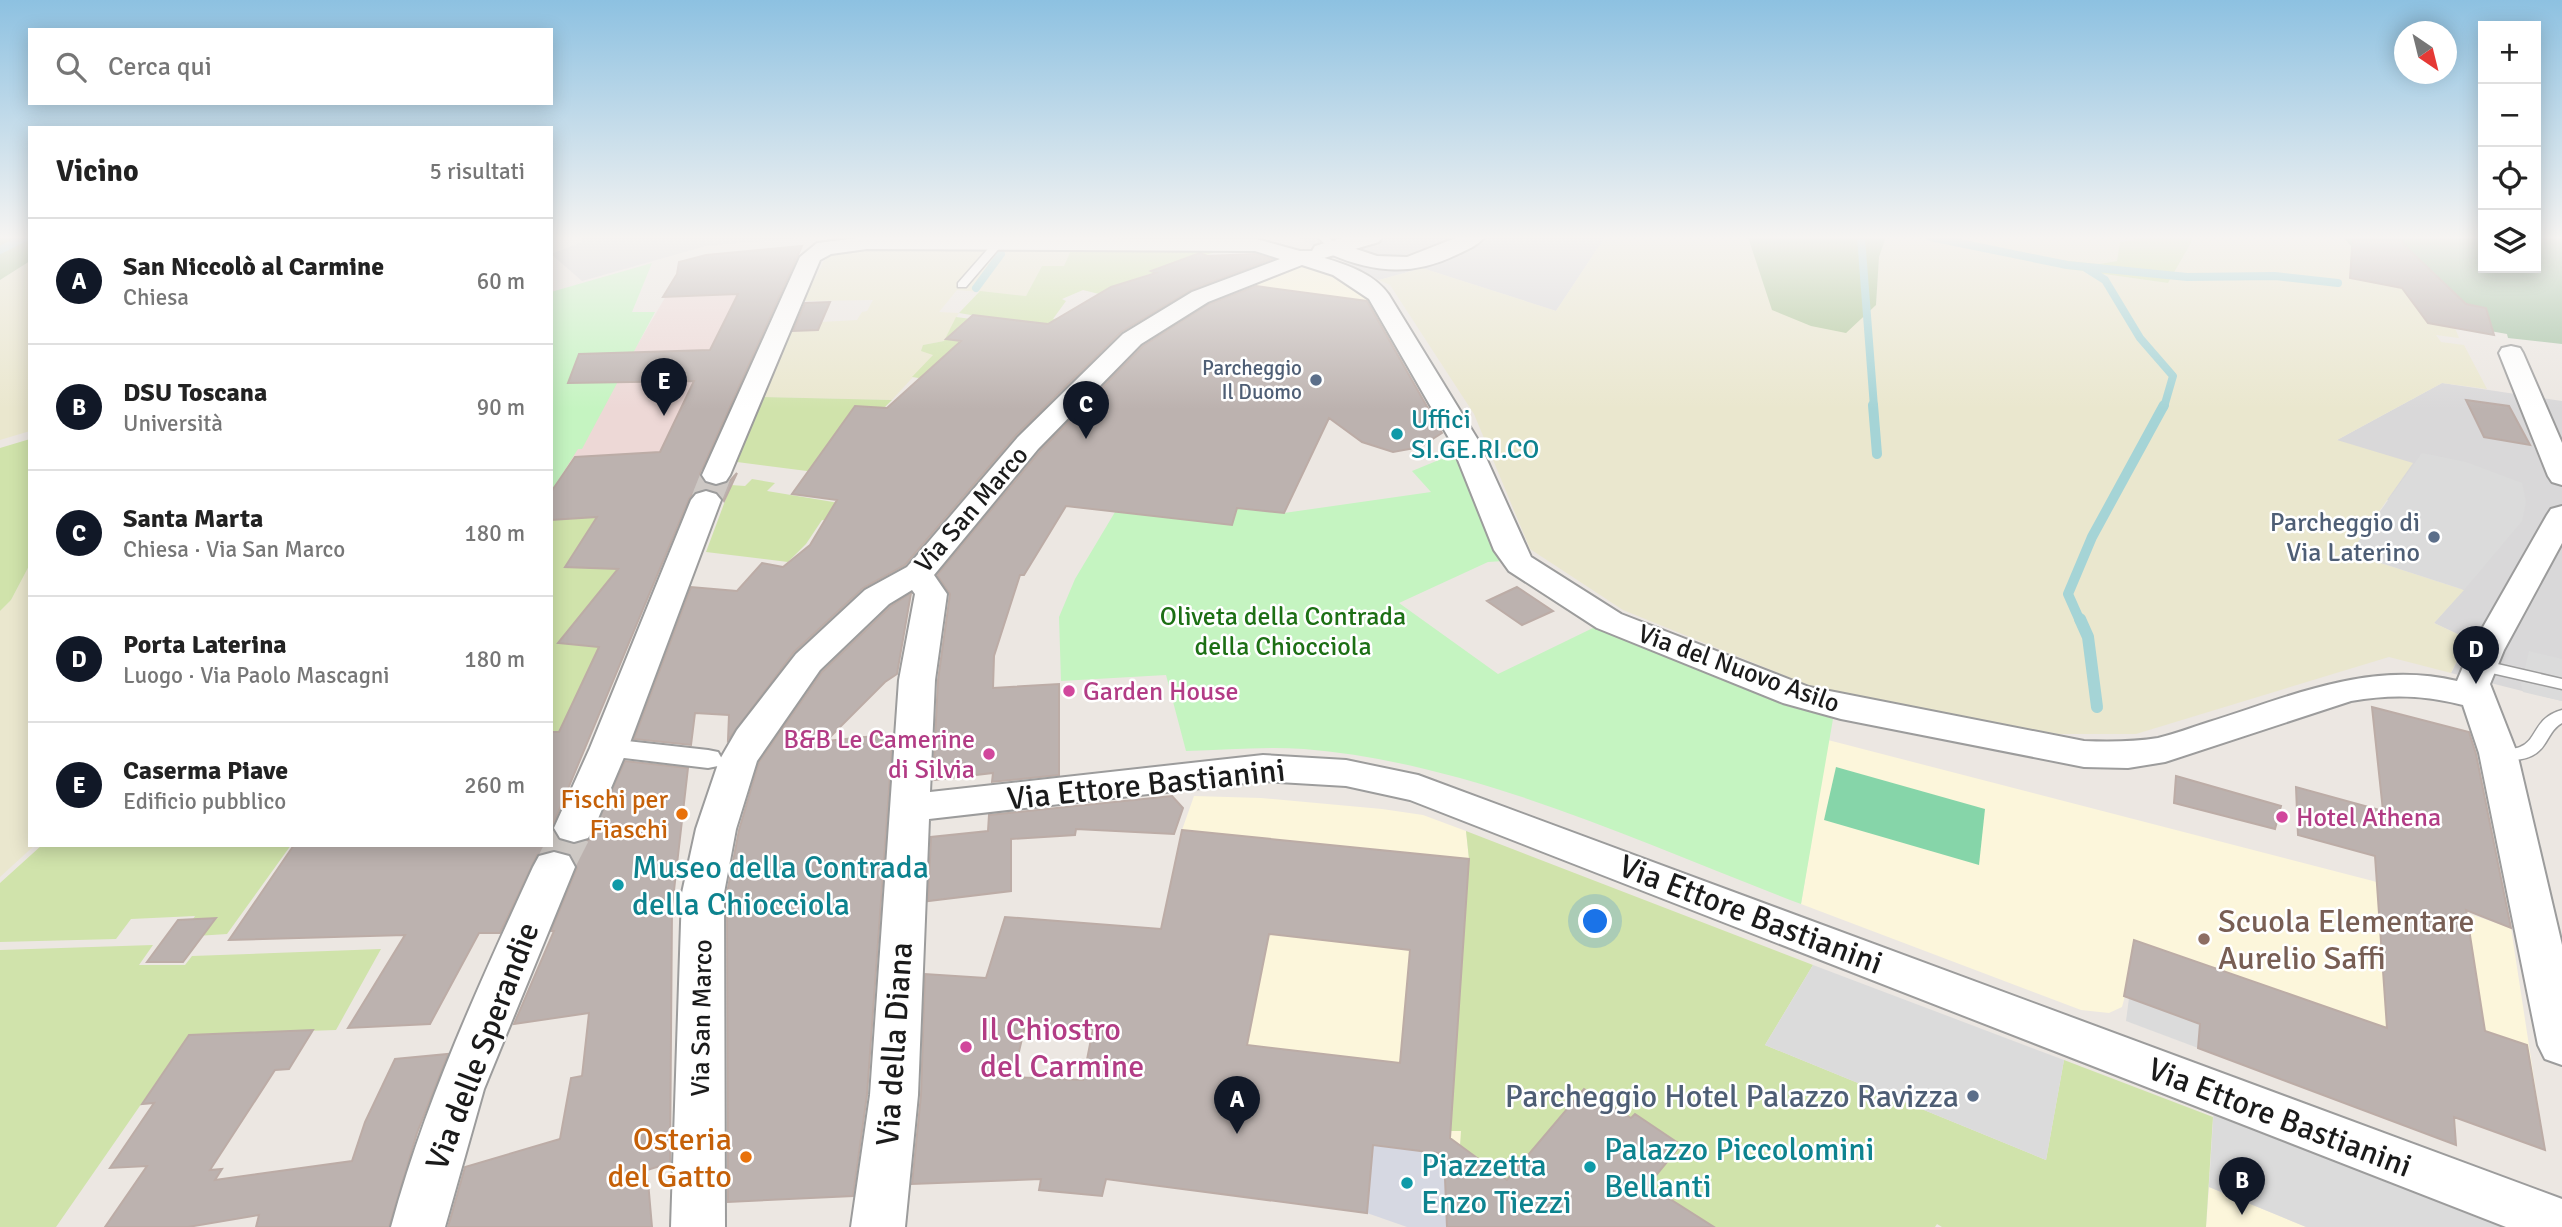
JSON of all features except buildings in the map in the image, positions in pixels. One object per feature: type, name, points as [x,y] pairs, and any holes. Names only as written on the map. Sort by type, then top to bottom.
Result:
[{"type":"street","name":"Via delle Sperandie","points":[[418,1227],[436,1157],[463,1076],[609,748],[711,487],[796,294]]},
{"type":"street","name":"Via San Marco","points":[[698,1227],[703,894],[716,829],[738,761],[765,717],[808,662],[877,597],[918,574],[1028,443],[1096,372],[1137,335],[1207,294]]},
{"type":"street","name":"Via del Nuovo Asilo","points":[[1376,294],[1464,440],[1510,550],[1520,564],[1614,623],[1796,695],[1840,707],[2044,747],[2111,755],[2165,749],[2364,687],[2477,683]]},
{"type":"street","points":[[2511,353],[2562,476]]},
{"type":"street","points":[[2562,516],[2477,683],[2498,753],[2562,1045]]},
{"type":"street","name":"Via della Diana","points":[[878,1227],[894,1094],[917,680],[931,594],[918,574]]},
{"type":"street","points":[[609,748],[708,758]]},
{"type":"street","name":"Via Ettore Bastianini","points":[[909,808],[1184,775],[1271,768],[1346,773],[1418,788],[2556,1222]]},
{"type":"lane","points":[[2477,683],[2562,684]]},
{"type":"lane","points":[[2498,753],[2518,756],[2532,751],[2553,719],[2562,716]]},
{"type":"shaded area","points":[[0,294],[28,294],[28,432],[0,440]]},
{"type":"shaded area","points":[[667,294],[781,294],[705,472],[689,500],[637,502],[553,492]]},
{"type":"shaded area","points":[[807,294],[954,294],[939,312],[959,313],[944,341],[923,345],[934,354],[892,400],[762,397],[790,332],[818,330],[821,322],[857,320],[862,312],[867,311],[873,300],[803,301]]},
{"type":"shaded area","points":[[1227,294],[1369,294],[1390,334],[1261,326],[1268,313],[1211,301]]},
{"type":"shaded area","points":[[1396,294],[1504,294],[1556,311],[1567,294],[1845,294],[1876,305],[1877,294],[2420,294],[2454,325],[2459,338],[2436,335],[2441,342],[2464,345],[2487,389],[2442,383],[2337,440],[2413,463],[2350,553],[2464,590],[2434,623],[2468,639],[2451,673],[2389,657],[2136,734],[2058,734],[1818,689],[1623,610],[1530,549],[1474,414]]},
{"type":"shaded area","points":[[1504,294],[1567,294],[1556,311]]},
{"type":"shaded area","points":[[2442,383],[2562,401],[2562,701],[2451,673],[2468,639],[2434,623],[2463,590],[2337,440]]},
{"type":"shaded area","name":"Parcheggio di Via Laterino","points":[[2422,453],[2466,462],[2522,483],[2526,502],[2522,521],[2464,590],[2350,553]]},
{"type":"shaded area","points":[[28,568],[28,847],[33,847],[0,877],[0,611],[11,600]]},
{"type":"shaded area","points":[[2529,651],[2562,659],[2562,701],[2523,692],[2521,684]]},
{"type":"shaded area","name":"Scuola Elementare Aurelio Saffi","points":[[1828,740],[2373,881],[2511,928],[2545,1150],[2455,1117],[2456,1145],[2198,1048],[2200,1024],[2125,996],[2122,1007],[2109,1013],[2081,1010],[1801,904]]},
{"type":"shaded area","points":[[1194,796],[1261,798],[1382,809],[1423,815],[1466,831],[1469,859],[1451,1131],[1462,1131],[1460,1146],[1444,1154],[1373,1145],[1131,1066],[1182,830]]},
{"type":"shaded area","name":"Parcheggio Hotel Palazzo Ravizza","points":[[1813,965],[2064,1060],[2046,1160],[1765,1045]]},
{"type":"shaded area","points":[[2129,998],[2200,1024],[2198,1048],[2126,1021]]},
{"type":"shaded area","points":[[2214,1104],[2534,1227],[2306,1227],[2209,1187]]},
{"type":"shaded area","name":"Piazzetta Enzo Tiezzi","points":[[1373,1145],[1444,1154],[1447,1227],[1407,1227],[1367,1213]]},
{"type":"shaded area","points":[[2209,1187],[2306,1227],[2206,1227]]},
{"type":"green space","points":[[553,294],[639,294],[632,312],[655,312],[582,449],[578,449],[553,489]]},
{"type":"green space","points":[[977,294],[1073,294],[1062,299],[1066,301],[1053,319],[1062,318],[973,386],[912,377],[933,355],[921,351],[923,345],[944,341],[956,317],[979,320],[983,317],[959,313]]},
{"type":"green space","points":[[1767,294],[1877,294],[1876,305],[1846,333],[1811,326],[1772,310]]},
{"type":"green space","points":[[2417,294],[2562,294],[2562,344],[2508,338],[2507,334],[2439,322]]},
{"type":"green space","points":[[762,397],[892,400],[872,420],[885,481],[737,462]]},
{"type":"green space","points":[[28,440],[28,568],[11,600],[0,611],[0,448]]},
{"type":"green space","name":"Oliveta della Contrada della Chiocciola","points":[[1456,453],[1503,561],[1488,562],[1399,603],[1498,674],[1597,626],[1833,719],[1801,904],[1557,809],[1431,771],[1368,757],[1304,749],[1186,751],[1166,675],[1061,681],[1059,617],[1075,579],[1115,512],[1232,525],[1237,508],[1284,513],[1431,492],[1412,471]]},
{"type":"green space","points":[[752,479],[775,483],[767,491],[857,506],[841,522],[822,520],[806,544],[788,562],[706,552],[731,485],[745,486]]},
{"type":"green space","points":[[613,516],[618,569],[559,643],[599,647],[559,732],[553,732],[553,520]]},
{"type":"green space","points":[[1836,767],[1985,809],[1979,865],[1824,820]]},
{"type":"green space","points":[[1466,831],[1813,965],[1765,1045],[2046,1160],[2064,1060],[2213,1117],[2206,1227],[1942,1227],[1937,1224],[1935,1227],[1714,1227],[1648,1185],[1681,1145],[1635,1114],[1631,1118],[1584,1089],[1507,1180],[1460,1146],[1461,1131],[1450,1131],[1469,859]]},
{"type":"green space","points":[[40,847],[290,847],[227,934],[181,937],[195,916],[131,919],[116,939],[0,942],[0,883]]},
{"type":"green space","points":[[153,945],[139,965],[185,965],[192,956],[381,949],[336,1030],[189,1035],[56,1227],[0,1227],[0,950]]},
{"type":"waterway","points":[[1865,294],[1874,407]]},
{"type":"waterway","points":[[2114,294],[2140,338],[2173,376],[2164,407]]},
{"type":"waterway","points":[[1873,405],[1877,454]]},
{"type":"waterway","points":[[2080,621],[2068,594],[2092,537],[2164,405]]},
{"type":"waterway","points":[[2080,619],[2088,637],[2097,707]]},
{"type":"tunnel","points":[[706,500],[716,475]]},
{"type":"tunnel","points":[[554,867],[574,828]]},
{"type":"place","name":"Parcheggio Il Duomo","points":[[1316,380]]},
{"type":"place","name":"Caserma Piave","points":[[664,416]]},
{"type":"place","name":"Uffici SI.GE.RI.CO","points":[[1397,434]]},
{"type":"place","name":"Santa Marta","points":[[1086,439]]},
{"type":"place","name":"Parcheggio di Via Laterino","points":[[2434,537]]},
{"type":"place","name":"Porta Laterina","points":[[2476,684]]},
{"type":"place","name":"Garden House","points":[[1069,691]]},
{"type":"place","name":"B&B Le Camerine di Silvia","points":[[989,754]]},
{"type":"place","name":"Fischi per Fiaschi","points":[[682,814]]},
{"type":"place","name":"Hotel Athena","points":[[2282,817]]},
{"type":"place","name":"Museo della Contrada della Chiocciola","points":[[618,885]]},
{"type":"place","name":"Scuola Elementare Aurelio Saffi","points":[[2204,939]]},
{"type":"place","name":"Il Chiostro del Carmine","points":[[966,1047]]},
{"type":"place","name":"Parcheggio Hotel Palazzo Ravizza","points":[[1973,1096]]},
{"type":"place","name":"San Niccolò al Carmine","points":[[1237,1134]]},
{"type":"place","name":"Osteria del Gatto","points":[[746,1157]]},
{"type":"place","name":"Palazzo Piccolomini Bellanti","points":[[1590,1167]]},
{"type":"place","name":"Piazzetta Enzo Tiezzi","points":[[1407,1183]]},
{"type":"place","name":"DSU Toscana","points":[[2242,1215]]}]
